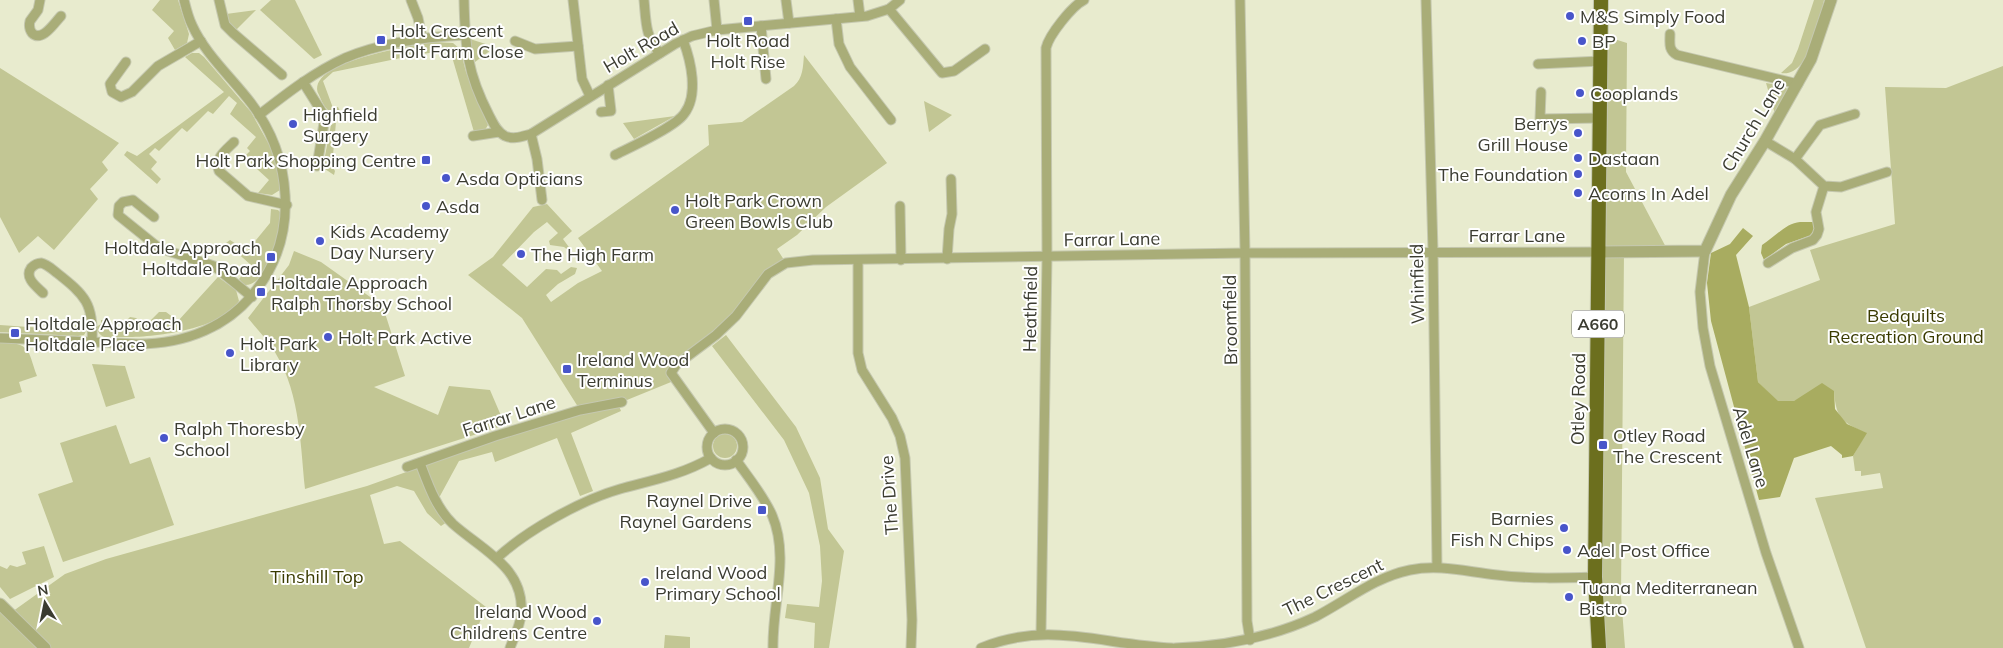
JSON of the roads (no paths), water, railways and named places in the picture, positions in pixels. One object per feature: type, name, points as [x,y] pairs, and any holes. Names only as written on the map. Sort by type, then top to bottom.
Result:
[{"type":"highway","name":"Otley Road","points":[[1599,648],[1595,577],[1601,0]]},
{"type":"street","points":[[40,0],[38,10],[30,21],[31,31],[34,35],[38,36],[45,33],[61,16]]},
{"type":"street","points":[[0,338],[157,344],[178,340],[212,328],[234,314],[252,297],[264,280],[277,252],[287,205],[278,152],[259,115],[201,41],[191,25],[184,0]]},
{"type":"street","points":[[219,0],[225,24],[233,34],[282,75]]},
{"type":"street","points":[[411,0],[418,18],[422,38]]},
{"type":"street","points":[[464,0],[464,36],[470,70],[480,99],[499,132]]},
{"type":"street","points":[[573,0],[582,79],[590,96]]},
{"type":"street","points":[[644,0],[649,36],[652,45],[660,53]]},
{"type":"street","points":[[714,0],[717,30]]},
{"type":"street","points":[[786,0],[789,23]]},
{"type":"street","points":[[858,0],[860,16]]},
{"type":"street","name":"Holt Road","points":[[473,136],[499,132],[512,138],[531,134],[683,40],[717,30],[836,20],[860,16],[889,9],[900,0]]},
{"type":"street","name":"Heathfield","points":[[1041,634],[1047,257],[1046,48],[1050,36],[1084,0]]},
{"type":"street","name":"Broomfield","points":[[1240,0],[1245,253],[1247,621],[1250,640]]},
{"type":"street","name":"Whinfield","points":[[1426,0],[1433,251],[1437,567]]},
{"type":"street","name":"Church Lane","points":[[1705,251],[1731,195],[1765,141],[1811,59],[1831,0]]},
{"type":"street","points":[[889,9],[942,73],[954,71],[985,49]]},
{"type":"street","points":[[836,20],[840,44],[850,66],[891,120]]},
{"type":"street","points":[[761,26],[766,79]]},
{"type":"street","points":[[1670,34],[1670,48],[1677,55],[1798,84]]},
{"type":"street","points":[[259,115],[304,82],[344,59],[383,45],[422,38],[464,36]]},
{"type":"street","points":[[615,155],[675,122],[684,115],[690,106],[692,82],[688,51],[683,40]]},
{"type":"street","points":[[126,62],[110,84],[112,92],[121,96],[132,92],[158,66],[201,41]]},
{"type":"street","points":[[515,41],[535,49],[578,46]]},
{"type":"street","points":[[1538,64],[1601,61]]},
{"type":"street","points":[[304,82],[325,117],[317,166]]},
{"type":"street","points":[[601,112],[611,111],[608,85]]},
{"type":"street","points":[[1541,92],[1540,120],[1601,118]]},
{"type":"street","points":[[1795,159],[1820,125],[1855,114]]},
{"type":"street","points":[[531,134],[537,159],[542,200]]},
{"type":"street","points":[[1765,141],[1795,159],[1824,186],[1841,187],[1886,172]]},
{"type":"street","points":[[234,142],[220,158],[217,166],[219,171],[248,196],[287,205]]},
{"type":"street","points":[[948,259],[949,229],[952,214],[951,180]]},
{"type":"street","points":[[1768,264],[1792,248],[1813,240],[1817,236],[1819,229],[1816,212],[1824,186]]},
{"type":"street","points":[[154,217],[133,200],[122,202],[118,211],[118,215],[159,248],[214,266],[252,297]]},
{"type":"street","points":[[900,206],[901,260]]},
{"type":"street","points":[[1599,252],[1705,251]]},
{"type":"street","name":"Adel Lane","points":[[1705,251],[1700,292],[1703,328],[1710,366],[1766,553],[1799,648]]},
{"type":"street","name":"Farrar Lane","points":[[714,432],[671,373],[676,365],[716,335],[736,316],[768,274],[786,263],[813,260],[1245,253],[1599,252]]},
{"type":"street","name":"The Drive","points":[[858,260],[858,353],[862,370],[892,418],[900,436],[905,458],[912,620],[911,648]]},
{"type":"street","points":[[43,293],[30,277],[29,272],[32,267],[41,263],[68,282],[87,302],[93,323],[92,341]]},
{"type":"street","name":"Farrar Lane","points":[[407,467],[495,436],[580,410],[622,402]]},
{"type":"street","points":[[732,430],[740,438],[742,450],[736,460],[726,464],[715,462],[711,458],[707,447],[714,432],[732,430]]},
{"type":"street","points":[[497,558],[523,537],[594,499],[621,489],[682,472],[711,458]]},
{"type":"street","points":[[736,460],[756,487],[772,515],[779,543],[779,581],[773,648]]},
{"type":"street","points":[[420,463],[430,488],[444,514],[497,558],[513,576],[521,601],[521,615],[510,648]]},
{"type":"street","name":"The Crescent","points":[[981,648],[1000,640],[1041,634],[1062,634],[1143,647],[1173,648],[1200,647],[1250,640],[1282,630],[1315,616],[1386,577],[1409,570],[1437,567],[1530,578],[1595,577]]},
{"type":"street","points":[[0,606],[45,648]]},
{"type":"place","name":"M&S Simply Food","points":[[1570,16]]},
{"type":"place","name":"Holt Road Holt Rise","points":[[748,21]]},
{"type":"place","name":"Holt Crescent Holt Farm Close","points":[[381,40]]},
{"type":"place","name":"BP","points":[[1582,41]]},
{"type":"place","name":"Cooplands","points":[[1580,93]]},
{"type":"place","name":"Highfield Surgery","points":[[293,124]]},
{"type":"place","name":"Berrys Grill House","points":[[1578,133]]},
{"type":"place","name":"Dastaan","points":[[1578,158]]},
{"type":"place","name":"Holt Park Shopping Centre","points":[[426,160]]},
{"type":"place","name":"The Foundation","points":[[1578,174]]},
{"type":"place","name":"Asda Opticians","points":[[446,178]]},
{"type":"place","name":"Acorns In Adel","points":[[1578,193]]},
{"type":"place","name":"Asda","points":[[426,206]]},
{"type":"place","name":"Holt Park Crown Green Bowls Club","points":[[675,210]]},
{"type":"place","name":"Kids Academy Day Nursery","points":[[320,241]]},
{"type":"place","name":"The High Farm","points":[[521,254]]},
{"type":"place","name":"Holtdale Approach Holtdale Road","points":[[271,257]]},
{"type":"place","name":"Holtdale Approach Ralph Thorsby School","points":[[261,292]]},
{"type":"place","name":"Holtdale Approach Holtdale Place","points":[[15,333]]},
{"type":"place","name":"Holt Park Active","points":[[328,337]]},
{"type":"place","name":"Holt Park Library","points":[[230,353]]},
{"type":"place","name":"Ireland Wood Terminus","points":[[567,369]]},
{"type":"place","name":"Ralph Thoresby School","points":[[164,438]]},
{"type":"place","name":"Otley Road The Crescent","points":[[1603,445]]},
{"type":"place","name":"Raynel Drive Raynel Gardens","points":[[762,510]]},
{"type":"place","name":"Barnies Fish N Chips","points":[[1564,528]]},
{"type":"place","name":"Adel Post Office","points":[[1567,550]]},
{"type":"place","name":"Ireland Wood Primary School","points":[[645,582]]},
{"type":"place","name":"Tuana Mediterranean Bistro","points":[[1569,597]]},
{"type":"place","name":"Ireland Wood Childrens Centre","points":[[597,621]]},
{"type":"park label","name":"Bedquilts Recreation Ground","points":[[1906,325]]},
{"type":"park label","name":"Tinshill Top","points":[[317,576]]}]
